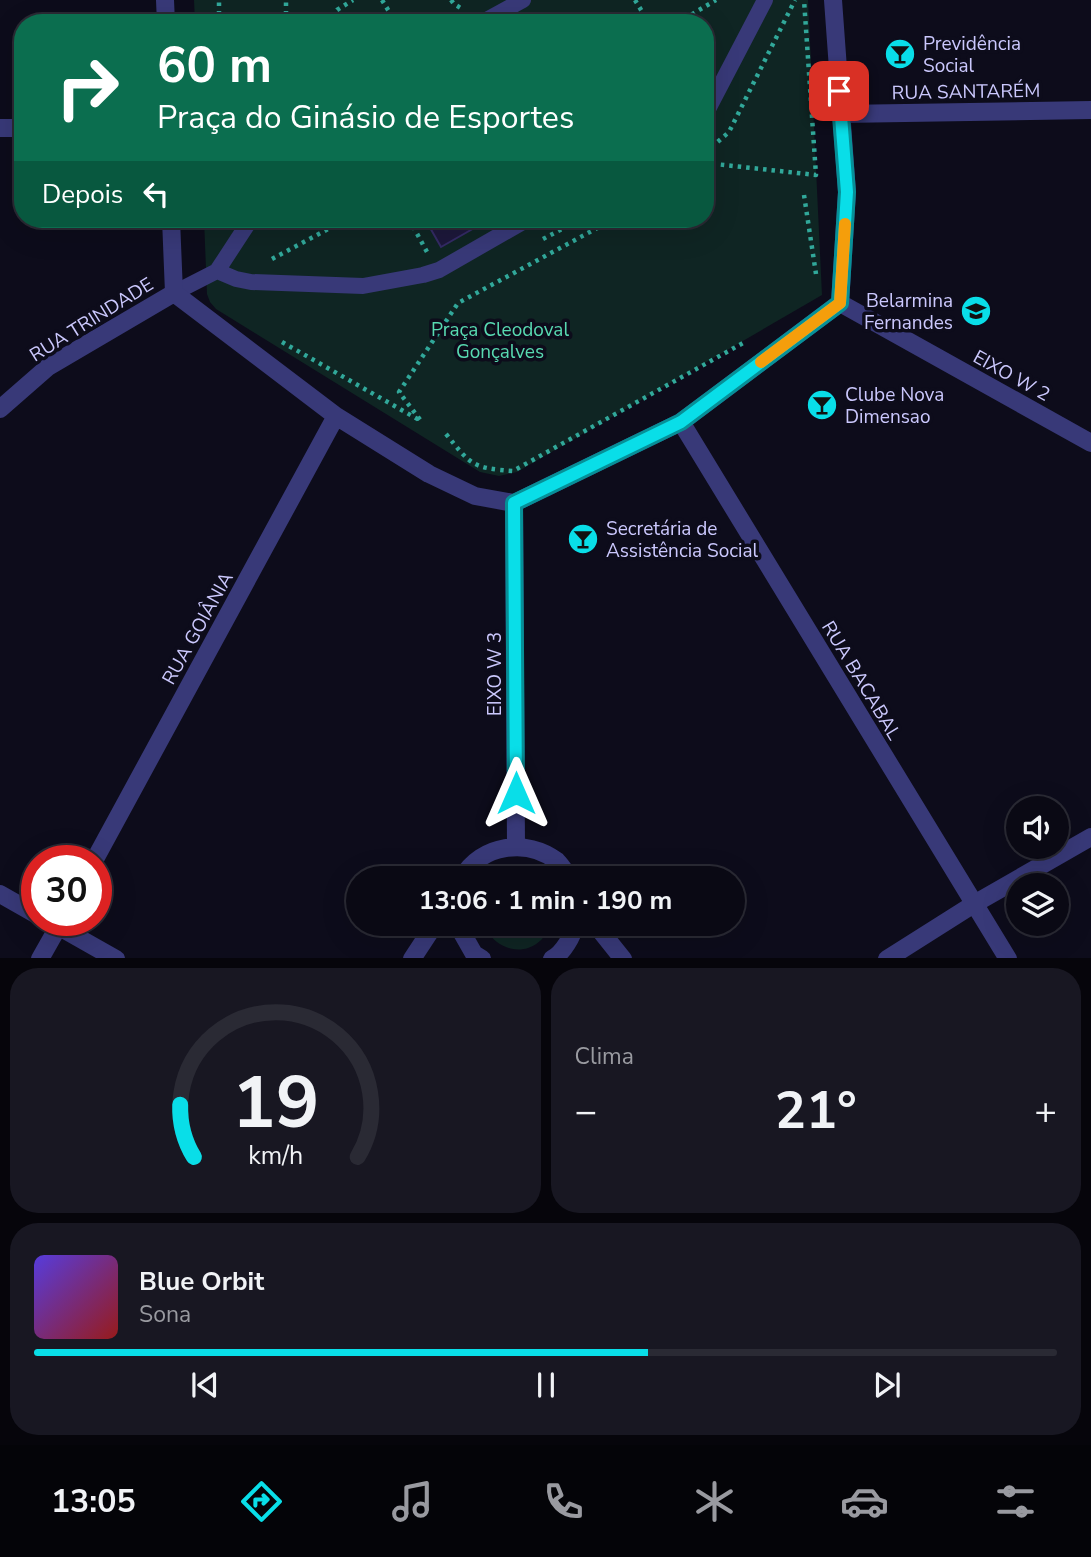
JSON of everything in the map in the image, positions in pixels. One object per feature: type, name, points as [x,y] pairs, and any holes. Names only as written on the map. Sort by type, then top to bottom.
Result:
[{"type":"street","points":[[171,228],[174,293],[336,416],[440,480],[475,496],[514,503],[681,422],[840,303],[847,192],[833,0]]},
{"type":"street","name":"RUA SANTARÉM","points":[[841,114],[1091,110]]},
{"type":"street","name":"RUA TRINDADE","points":[[0,409],[48,367],[174,293]]},
{"type":"street","name":"EIXO W 2","points":[[840,303],[1091,443]]},
{"type":"street","name":"RUA GOIÂNIA","points":[[103,845],[336,416]]},
{"type":"street","name":"RUA BACABAL","points":[[681,422],[1007,958]]},
{"type":"street","name":"EIXO W 3","points":[[514,503],[516,846]]},
{"type":"street","points":[[887,958],[1091,837]]},
{"type":"street","points":[[473,866],[496,850],[516,846],[538,850],[561,866]]},
{"type":"street","points":[[0,894],[21,906]]},
{"type":"street","points":[[40,958],[50,936]]},
{"type":"street","points":[[78,936],[116,958]]},
{"type":"street","points":[[412,958],[427,936]]},
{"type":"street","points":[[464,936],[474,954],[482,958]]},
{"type":"street","points":[[552,958],[557,956],[571,936]]},
{"type":"street","points":[[605,936],[623,958]]},
{"type":"lane","points":[[497,14],[523,0]]},
{"type":"lane","points":[[714,98],[765,0]]},
{"type":"lane","points":[[174,293],[217,271],[245,228]]},
{"type":"lane","points":[[217,271],[251,282],[363,285],[439,270],[511,228]]},
{"type":"path","points":[[334,14],[352,0]]},
{"type":"path","points":[[692,14],[716,0]]},
{"type":"path","points":[[714,145],[729,132],[795,0]]},
{"type":"path","points":[[714,164],[816,175],[804,0]]},
{"type":"path","points":[[804,195],[817,287]]},
{"type":"path","points":[[264,263],[330,228]]},
{"type":"path","points":[[414,228],[439,270]]},
{"type":"path","points":[[535,243],[564,228]]},
{"type":"path","points":[[278,340],[421,421],[400,392],[458,303],[597,228]]},
{"type":"path","points":[[446,434],[474,465],[513,471],[748,339]]},
{"type":"green space","name":"Praça Cleodoval Gonçalves","points":[[194,0],[808,0],[822,295],[517,472],[499,476],[480,472],[216,309],[207,294],[204,228],[714,228],[714,14],[195,14]]},
{"type":"green space","points":[[491,936],[544,936],[528,948],[518,950],[498,943]]},
{"type":"building","points":[[430,228],[474,228],[441,247]]},
{"type":"slow traffic","points":[[761,362],[840,303],[845,224]]},
{"type":"place","name":"Previdência Social","points":[[900,54]]},
{"type":"place","name":"Belarmina Fernandes","points":[[976,311]]},
{"type":"place","name":"Clube Nova Dimensao","points":[[822,405]]},
{"type":"place","name":"Secretária de Assistência Social","points":[[583,539]]},
{"type":"route","points":[[516,793],[514,503],[681,422],[840,303],[847,192],[839,91]]}]
